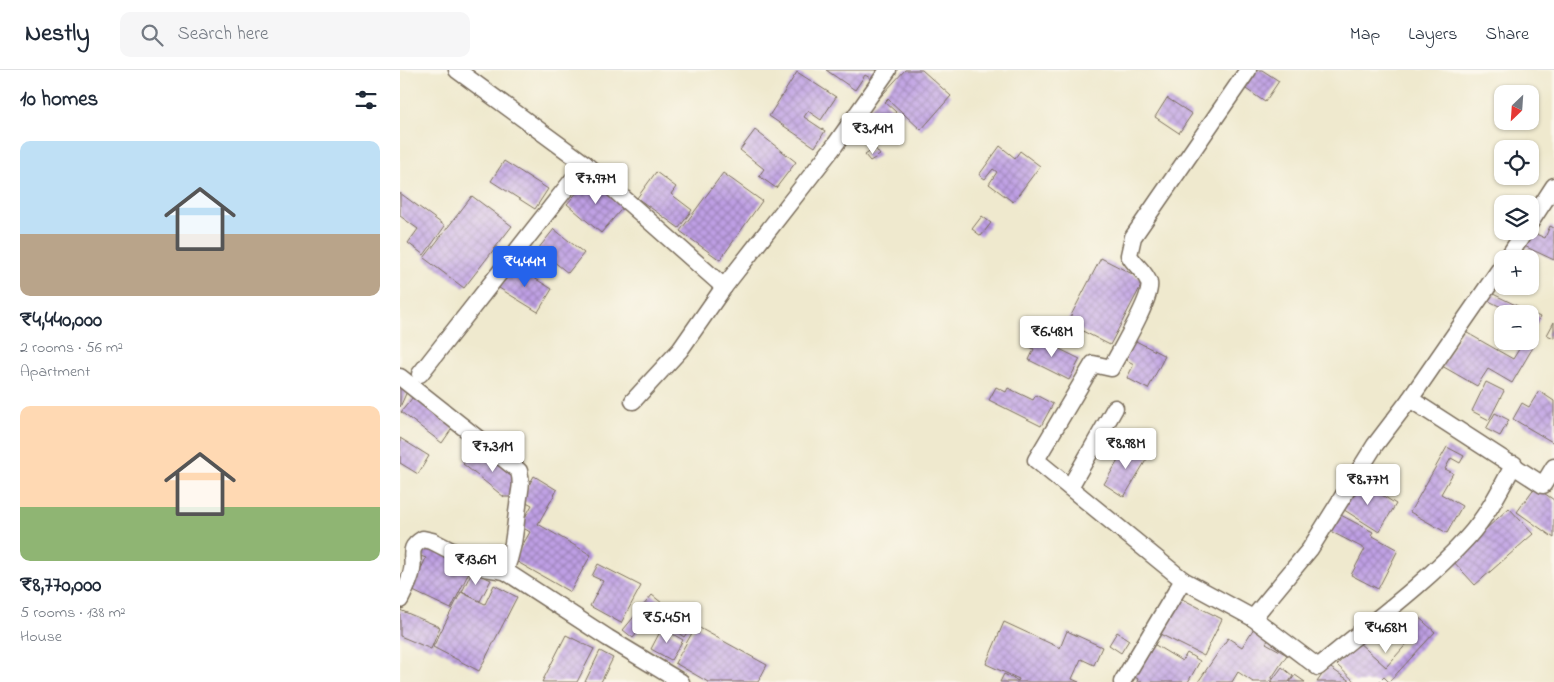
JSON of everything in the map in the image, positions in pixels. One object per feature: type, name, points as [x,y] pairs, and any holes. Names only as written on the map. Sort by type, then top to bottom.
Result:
[{"type":"street","points":[[457,70],[585,164],[724,287]]},
{"type":"street","points":[[633,401],[680,350],[724,287],[835,145],[888,70]]},
{"type":"street","points":[[1248,70],[1133,236],[1129,255],[1145,275],[1150,288],[1145,302],[1111,368],[1093,364],[1036,460],[1183,580],[1252,618],[1318,667],[1434,570],[1467,537],[1490,508],[1514,464]]},
{"type":"street","points":[[420,374],[585,164]]},
{"type":"street","points":[[1539,209],[1554,186]]},
{"type":"street","points":[[1252,618],[1310,549],[1374,445],[1410,399],[1494,278]]},
{"type":"street","points":[[400,377],[519,471],[523,484],[518,506],[514,548],[505,571]]},
{"type":"street","points":[[1410,399],[1549,488],[1554,466]]},
{"type":"street","points":[[1070,487],[1115,408]]},
{"type":"street","points":[[400,600],[413,567],[411,555],[415,544],[423,539],[432,541],[485,568],[505,571],[608,638],[681,682]]},
{"type":"street","points":[[1122,682],[1183,580]]},
{"type":"building","points":[[826,70],[879,70],[872,79],[865,75],[855,90]]},
{"type":"building","points":[[905,70],[922,70],[951,96],[921,130],[888,99],[885,102],[896,112],[878,131],[862,117]]},
{"type":"building","points":[[1250,70],[1262,70],[1279,81],[1265,102],[1240,85]]},
{"type":"building","points":[[797,72],[836,97],[821,120],[808,111],[804,117],[825,131],[815,147],[769,116]]},
{"type":"building","points":[[1167,98],[1192,114],[1179,133],[1155,117]]},
{"type":"building","points":[[755,130],[796,162],[776,188],[759,176],[764,169],[740,150]]},
{"type":"building","points":[[1000,146],[1015,158],[1020,151],[1040,166],[1013,202],[989,184],[997,172],[993,169],[985,179],[979,175]]},
{"type":"building","points":[[875,148],[880,155],[870,161],[865,155]]},
{"type":"building","points":[[504,161],[548,189],[535,209],[491,181]]},
{"type":"building","points":[[656,172],[676,187],[671,194],[692,210],[679,228],[637,198]]},
{"type":"building","points":[[723,173],[762,201],[720,260],[680,231]]},
{"type":"building","points":[[591,176],[625,205],[601,233],[567,204]]},
{"type":"building","points":[[400,193],[445,226],[424,255],[408,243],[418,229],[400,216]]},
{"type":"building","points":[[472,196],[512,226],[464,288],[424,258]]},
{"type":"building","points":[[982,216],[991,223],[981,236],[972,229]]},
{"type":"building","points":[[1550,226],[1554,228],[1554,260],[1539,253],[1539,250],[1533,250],[1520,244],[1523,240],[1539,240],[1539,235],[1545,238]]},
{"type":"building","points":[[554,229],[584,253],[568,273],[538,249]]},
{"type":"building","points":[[1101,258],[1144,280],[1110,345],[1067,323]]},
{"type":"building","points":[[513,265],[552,289],[538,312],[499,288]]},
{"type":"building","points":[[1489,292],[1516,305],[1497,305],[1485,299]]},
{"type":"building","points":[[1554,322],[1554,338],[1547,335]]},
{"type":"building","points":[[1462,330],[1494,348],[1494,350],[1513,359],[1519,350],[1531,350],[1512,383],[1488,369],[1477,386],[1442,366]]},
{"type":"building","points":[[1029,334],[1080,359],[1069,380],[1029,360],[1034,349],[1024,344]]},
{"type":"building","points":[[1134,340],[1165,356],[1148,389],[1127,378],[1134,364],[1124,359]]},
{"type":"building","points":[[1486,382],[1504,391],[1489,420],[1472,411]]},
{"type":"building","points":[[400,383],[409,387],[400,407]]},
{"type":"building","points":[[996,387],[1006,392],[1008,388],[1033,400],[1036,395],[1053,404],[1041,426],[989,400]]},
{"type":"building","points":[[1539,391],[1554,401],[1554,443],[1513,419],[1522,403],[1529,407]]},
{"type":"building","points":[[413,397],[453,427],[442,443],[401,412]]},
{"type":"building","points":[[1495,413],[1509,420],[1500,436],[1486,429]]},
{"type":"building","points":[[400,438],[429,456],[418,474],[400,463]]},
{"type":"building","points":[[1128,444],[1148,457],[1124,497],[1104,484]]},
{"type":"building","points":[[477,447],[517,472],[517,497],[504,497],[463,464]]},
{"type":"building","points":[[1447,447],[1464,456],[1460,463],[1451,458],[1445,469],[1453,473],[1441,494],[1462,506],[1447,533],[1410,512]]},
{"type":"building","points":[[534,476],[557,490],[538,524],[591,555],[570,592],[514,560],[530,532],[520,526],[532,505],[521,499]]},
{"type":"building","points":[[1363,483],[1396,504],[1379,532],[1338,506],[1351,486],[1358,490]]},
{"type":"building","points":[[1535,487],[1554,500],[1554,538],[1517,512]]},
{"type":"building","points":[[1509,508],[1533,534],[1475,585],[1452,560]]},
{"type":"building","points":[[1337,513],[1373,532],[1371,535],[1398,550],[1378,589],[1351,575],[1365,549],[1328,530]]},
{"type":"building","points":[[424,543],[472,566],[451,609],[411,590],[426,558],[418,555]]},
{"type":"building","points":[[598,564],[641,586],[621,623],[590,606],[603,581],[592,576]]},
{"type":"building","points":[[472,571],[491,580],[480,601],[462,592]]},
{"type":"building","points":[[494,585],[517,597],[479,671],[433,647],[461,592],[485,604]]},
{"type":"building","points":[[652,595],[662,603],[633,638],[623,630]]},
{"type":"building","points":[[1176,596],[1222,619],[1204,656],[1158,633]]},
{"type":"building","points":[[400,610],[440,627],[431,649],[400,636]]},
{"type":"building","points":[[679,610],[695,621],[684,637],[668,626]]},
{"type":"building","points":[[1415,614],[1435,632],[1389,682],[1384,677],[1379,682],[1355,682],[1337,665],[1358,642],[1386,667],[1411,639],[1392,622],[1398,615],[1406,623]]},
{"type":"building","points":[[1004,622],[1060,648],[1067,631],[1102,647],[1094,665],[1081,659],[1072,679],[1079,682],[1000,682],[1004,674],[1018,681],[1019,679],[986,664]]},
{"type":"building","points":[[696,626],[767,665],[758,682],[708,682],[675,663]]},
{"type":"building","points":[[662,628],[683,640],[671,660],[651,649]]},
{"type":"building","points":[[1254,628],[1270,638],[1266,643],[1287,655],[1269,682],[1253,682],[1238,672],[1232,682],[1198,682],[1228,638],[1242,647]]},
{"type":"building","points":[[1117,632],[1129,640],[1121,653],[1109,645]]},
{"type":"building","points":[[566,635],[594,649],[577,682],[542,682]]},
{"type":"building","points":[[1152,643],[1182,661],[1187,653],[1200,661],[1188,682],[1137,682],[1138,679],[1133,676]]},
{"type":"building","points":[[600,651],[613,658],[601,682],[585,682]]},
{"type":"building","points":[[1328,666],[1351,682],[1317,682]]},
{"type":"building","points":[[1282,667],[1293,676],[1289,682],[1271,682]]},
{"type":"building","points":[[1295,675],[1305,682],[1290,682]]}]
